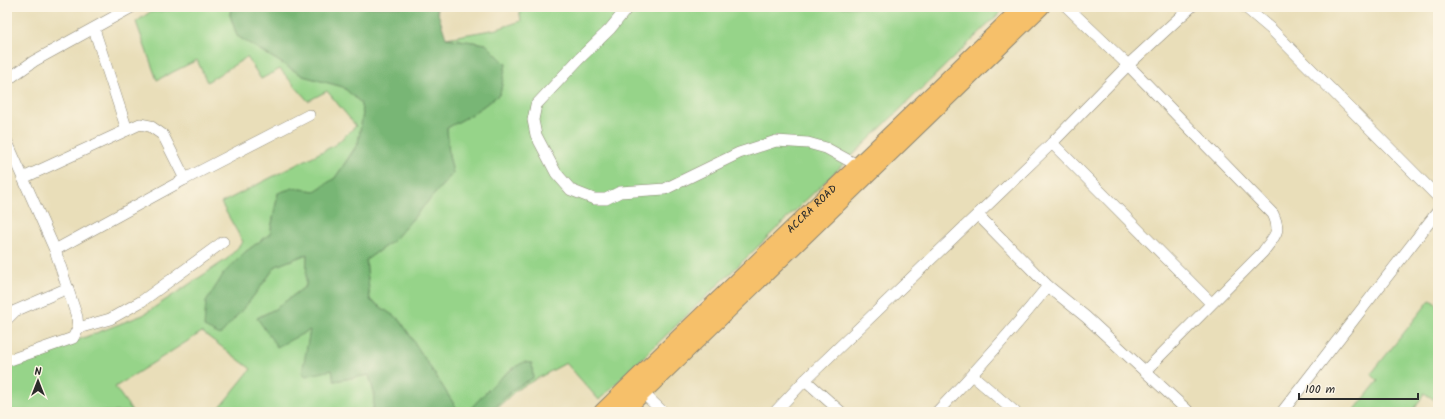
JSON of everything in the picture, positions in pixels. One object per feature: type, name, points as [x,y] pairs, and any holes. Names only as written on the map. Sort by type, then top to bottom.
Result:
[{"type":"highway","name":"ACCRA ROAD","points":[[602,412],[716,300],[1022,7]]},
{"type":"highway","name":"ACCRA ROAD","points":[[623,412],[1041,7]]},
{"type":"street","points":[[7,80],[34,61],[132,7]]},
{"type":"street","points":[[628,7],[610,29],[579,59],[536,105],[534,120],[536,135],[556,173],[571,190],[594,199],[606,199],[620,192],[665,189],[739,153],[776,141],[808,143],[826,148],[857,165]]},
{"type":"street","points":[[774,412],[1052,143],[1128,66],[1191,7]]},
{"type":"street","points":[[1245,7],[1271,29],[1438,197]]},
{"type":"street","points":[[1072,9],[1273,214],[1278,225],[1276,234],[1263,252],[1145,371]]},
{"type":"street","points":[[94,29],[127,130]]},
{"type":"street","points":[[55,250],[185,179],[309,115]]},
{"type":"street","points":[[23,178],[140,124],[150,126],[163,135],[185,179]]},
{"type":"street","points":[[7,142],[55,250],[77,317],[78,328],[73,338],[7,361]]},
{"type":"street","points":[[1052,143],[1211,303]]},
{"type":"street","points":[[1282,412],[1438,211]]},
{"type":"street","points":[[978,215],[1048,286],[1086,317],[1189,412]]},
{"type":"street","points":[[78,328],[110,319],[147,298],[222,242]]},
{"type":"street","points":[[937,412],[1025,315],[1048,286]]},
{"type":"street","points":[[7,319],[15,311],[68,288]]},
{"type":"street","points":[[972,375],[1015,412]]},
{"type":"street","points":[[806,380],[841,412]]},
{"type":"street","points":[[643,393],[662,412]]},
{"type":"green space","points":[[201,7],[231,7],[230,15],[237,36],[303,76],[343,87],[360,102],[363,113],[358,143],[335,178],[315,191],[293,188],[278,193],[270,234],[245,252],[249,302],[276,266],[307,254],[306,286],[275,309],[257,318],[310,330],[307,348],[332,370],[334,381],[369,375],[374,393],[373,412],[216,412],[251,369],[202,332],[115,387],[133,412],[7,412],[7,367],[143,315],[227,259],[243,242],[221,203],[335,145],[356,126],[327,91],[308,101],[280,69],[261,79],[247,57],[207,82],[197,60],[157,80],[136,22],[150,12]]},
{"type":"green space","points":[[231,7],[436,7],[446,38],[486,44],[506,64],[500,94],[471,115],[447,128],[449,155],[453,173],[394,240],[366,260],[370,300],[400,320],[459,412],[373,412],[374,393],[369,375],[334,381],[332,370],[306,376],[302,373],[310,330],[277,347],[257,318],[275,309],[306,286],[307,254],[276,266],[249,302],[220,335],[204,327],[206,302],[224,273],[245,252],[270,234],[278,193],[293,188],[315,191],[335,178],[358,144],[363,113],[360,102],[343,87],[303,76],[237,36],[230,15]]},
{"type":"green space","points":[[519,7],[1006,7],[599,400],[566,363],[516,390],[493,412],[490,412],[515,388],[533,378],[512,368],[467,412],[459,412],[400,320],[370,300],[366,260],[394,240],[453,173],[449,155],[447,128],[471,115],[500,94],[506,64],[486,44],[446,38],[497,29],[521,21]]},
{"type":"green space","points":[[1430,300],[1438,305],[1438,373],[1434,380],[1438,383],[1438,402],[1424,393],[1413,412],[1353,412],[1378,381],[1371,374]]},
{"type":"green space","points":[[524,362],[532,363],[533,378],[515,388],[490,412],[467,412],[501,378]]}]
